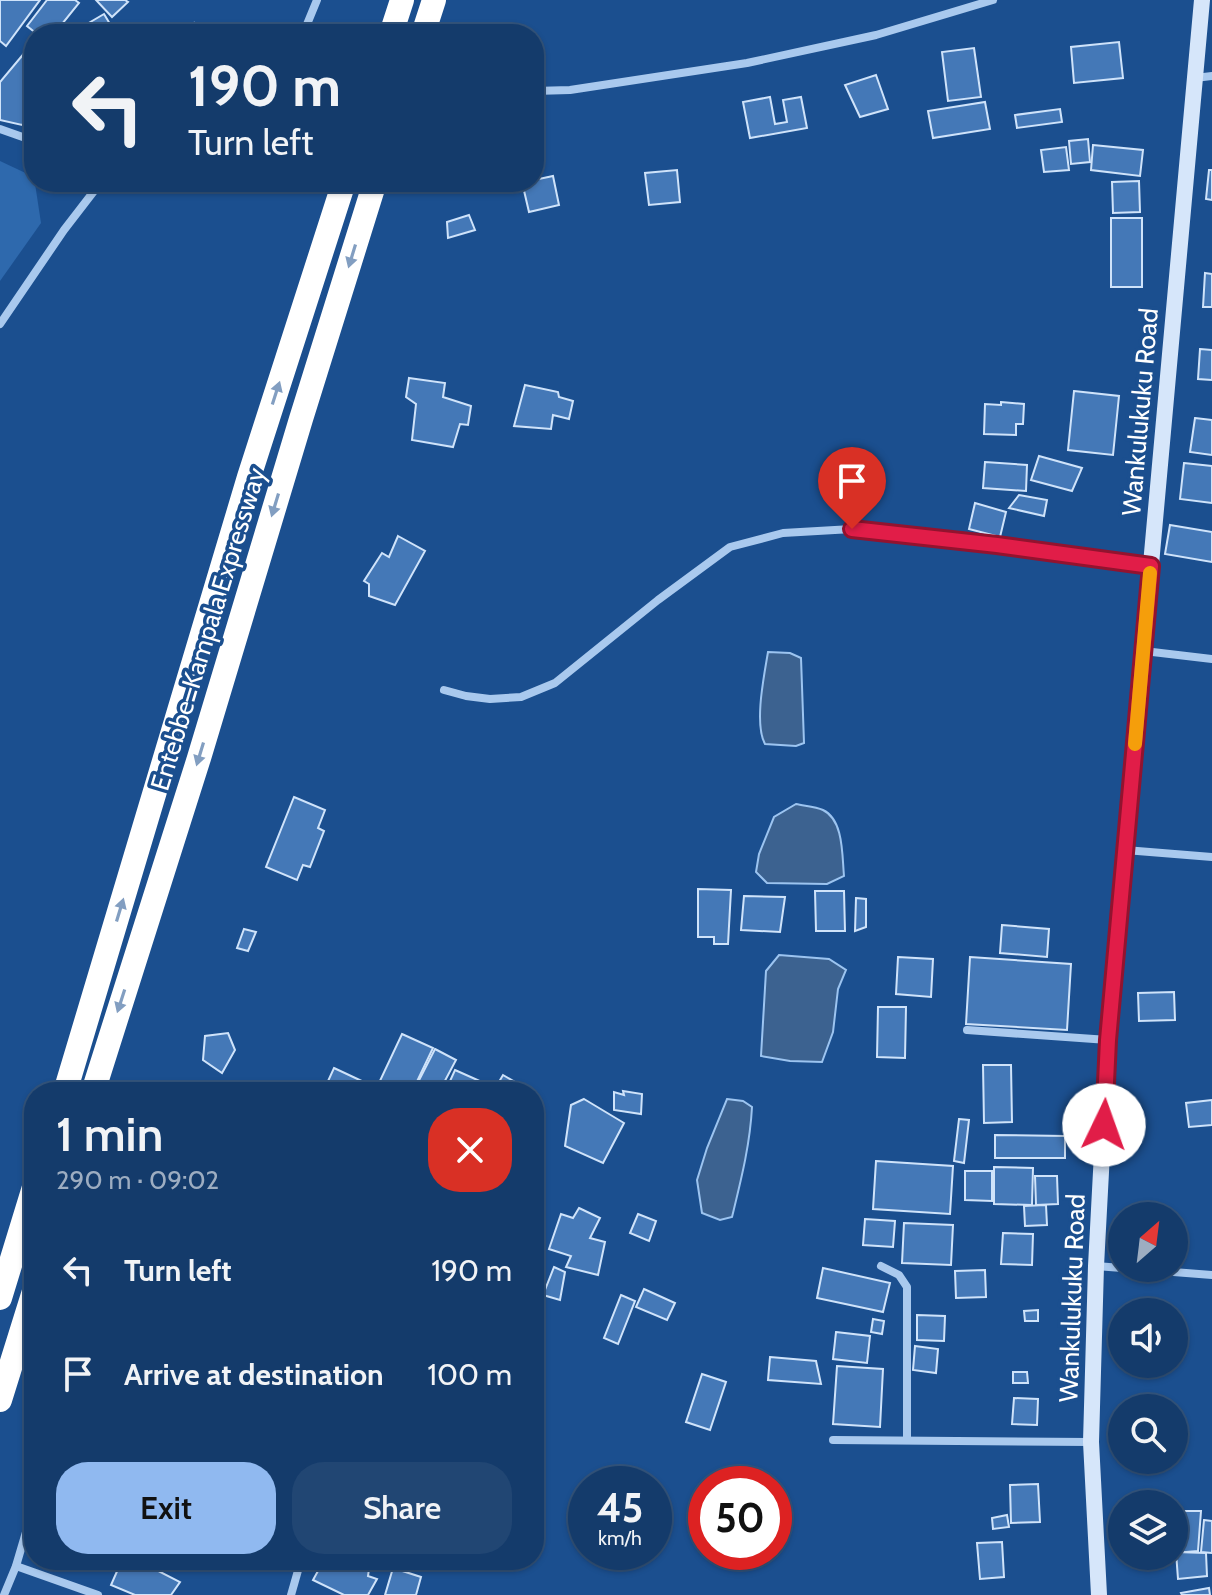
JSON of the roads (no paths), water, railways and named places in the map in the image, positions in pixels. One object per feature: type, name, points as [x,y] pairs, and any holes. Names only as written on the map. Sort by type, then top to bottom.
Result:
[{"type":"highway","points":[[394,24],[402,0]]},
{"type":"highway","points":[[426,24],[434,0]]},
{"type":"highway","name":"Entebbe–Kampala Expressway","points":[[68,1082],[249,477],[341,192]]},
{"type":"highway","name":"Entebbe–Kampala Expressway","points":[[96,1082],[372,192]]},
{"type":"highway","points":[[0,1298],[24,1220]]},
{"type":"highway","points":[[0,1400],[24,1323]]},
{"type":"main road","name":"Wankulukuku Road","points":[[1099,1595],[1091,1442],[1096,1266],[1108,1040],[1202,0]]},
{"type":"street","points":[[307,24],[317,0]]},
{"type":"street","points":[[544,91],[570,90],[747,63],[876,35],[962,4],[993,0]]},
{"type":"street","points":[[1194,78],[1212,76]]},
{"type":"street","points":[[0,129],[24,137]]},
{"type":"street","points":[[0,324],[93,192]]},
{"type":"street","points":[[444,690],[490,699],[521,697],[555,683],[730,547],[783,533],[852,529],[1151,566]]},
{"type":"street","points":[[1144,651],[1212,659]]},
{"type":"street","points":[[1125,850],[1212,857]]},
{"type":"street","points":[[967,1030],[1108,1040]]},
{"type":"street","points":[[881,1266],[899,1275],[907,1287],[907,1440]]},
{"type":"street","points":[[1096,1266],[1212,1275]]},
{"type":"street","points":[[833,1440],[1091,1442]]},
{"type":"street","points":[[4,1595],[24,1539]]},
{"type":"street","points":[[16,1566],[24,1569]]},
{"type":"street","points":[[27,1570],[98,1595]]},
{"type":"street","points":[[291,1595],[298,1570]]}]
